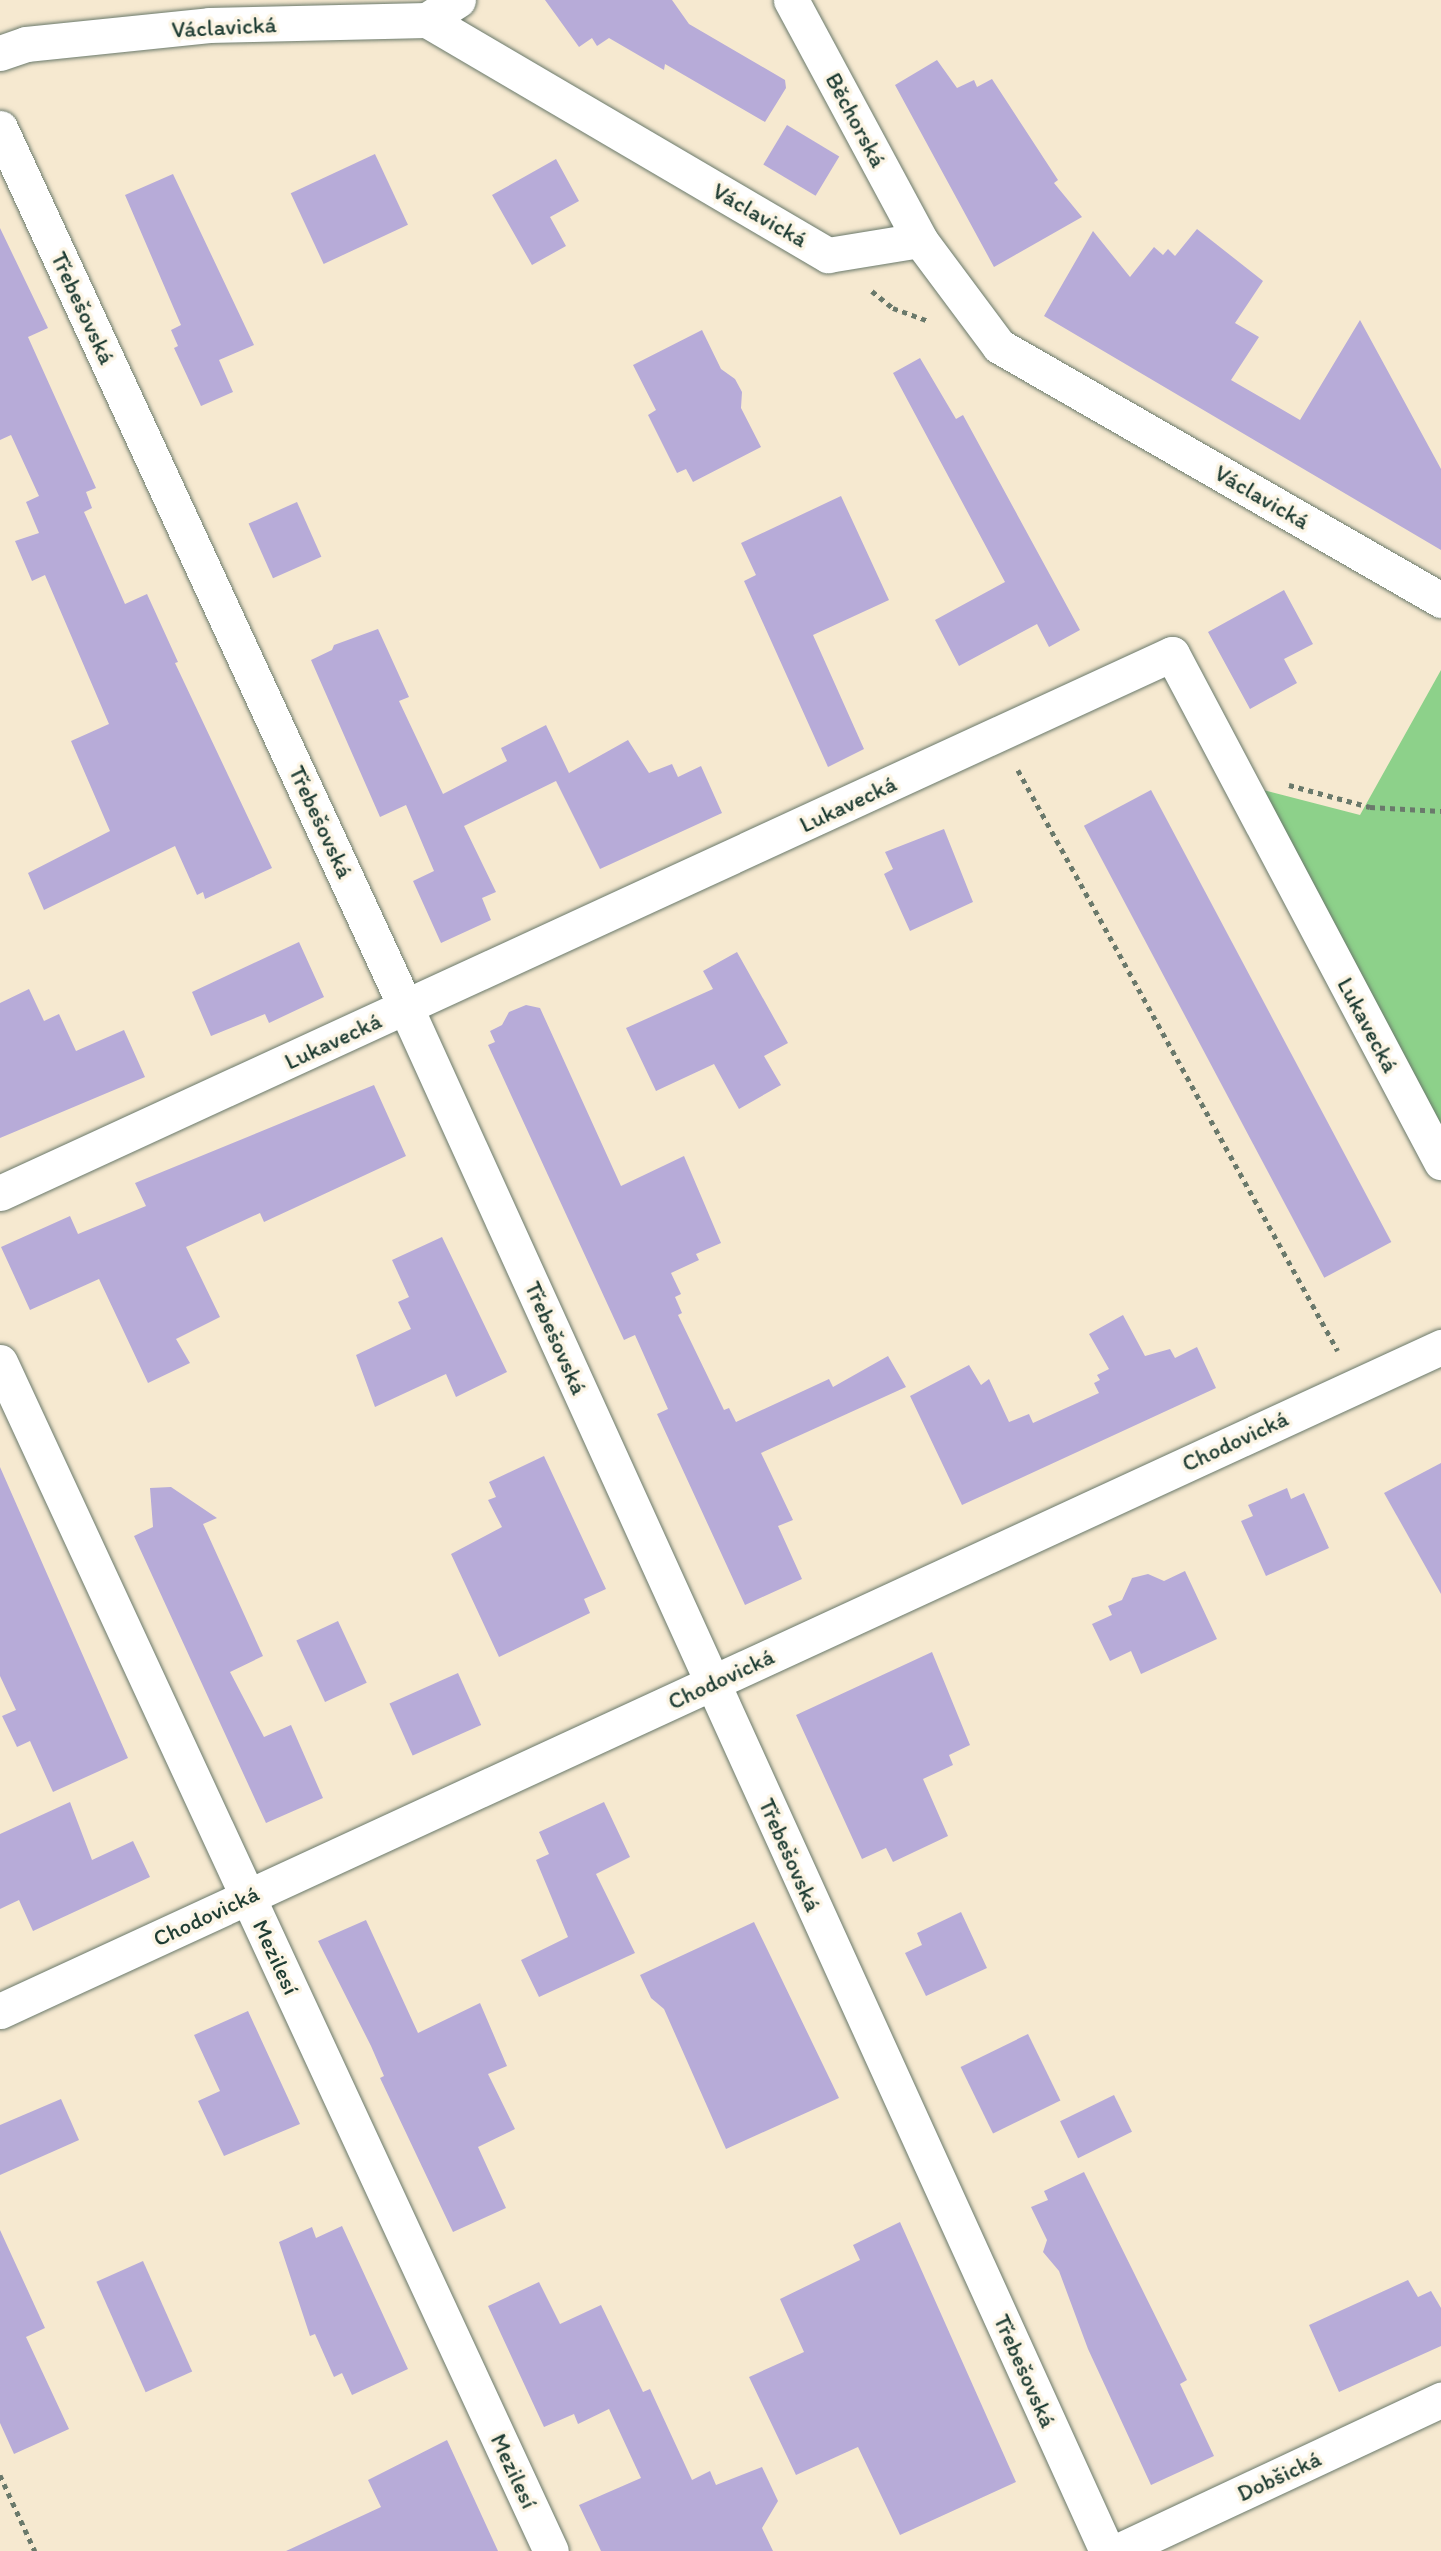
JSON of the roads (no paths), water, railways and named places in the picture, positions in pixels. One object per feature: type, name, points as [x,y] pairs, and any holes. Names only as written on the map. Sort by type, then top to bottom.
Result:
[{"type":"street","points":[[427,20],[458,0]]},
{"type":"street","name":"Běchorská","points":[[791,0],[920,240]]},
{"type":"street","name":"Václavická","points":[[0,53],[26,44],[209,25],[427,20],[828,255],[920,240],[999,346],[1441,600]]},
{"type":"street","name":"Třebešovská","points":[[0,128],[406,1008],[1107,2551]]},
{"type":"street","name":"Lukavecká","points":[[0,1193],[1172,653],[1441,1162]]},
{"type":"street","name":"Chodovická","points":[[0,2011],[1441,1347]]},
{"type":"street","name":"Mezilesí","points":[[0,1362],[551,2551]]},
{"type":"street","name":"Dobšická","points":[[1118,2551],[1441,2400]]}]
